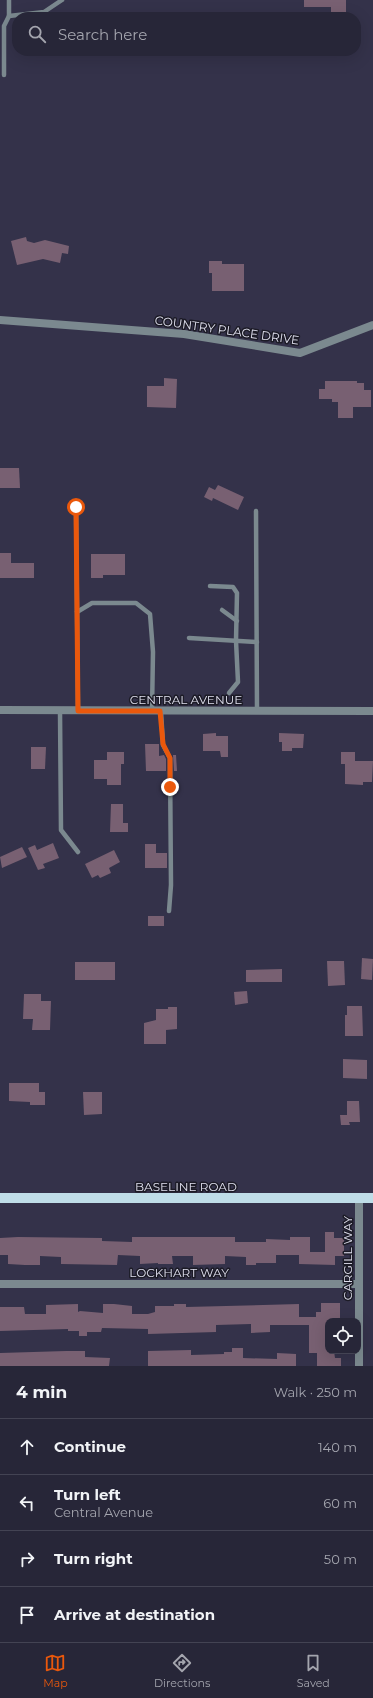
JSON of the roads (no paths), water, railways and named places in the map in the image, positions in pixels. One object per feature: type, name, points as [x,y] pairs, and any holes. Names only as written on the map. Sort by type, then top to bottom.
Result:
[{"type":"main road","name":"BASELINE ROAD","points":[[0,1198],[373,1198]]},
{"type":"street","name":"COUNTRY PLACE DRIVE","points":[[0,320],[184,334],[300,354],[373,324]]},
{"type":"street","name":"CENTRAL AVENUE","points":[[0,710],[373,711]]},
{"type":"street","name":"CARGILL WAY","points":[[359,1198],[359,1366]]},
{"type":"street","name":"LOCKHART WAY","points":[[0,1284],[359,1284]]},
{"type":"lane","points":[[4,75],[2,40],[4,26],[9,16],[9,0]]},
{"type":"lane","points":[[44,12],[62,0]]},
{"type":"lane","points":[[76,507],[78,711]]},
{"type":"lane","points":[[256,511],[257,711]]},
{"type":"lane","points":[[210,586],[233,587],[237,593],[236,641],[238,682],[229,693]]},
{"type":"lane","points":[[77,612],[92,603],[136,603],[150,614],[153,652],[152,711]]},
{"type":"lane","points":[[222,610],[236,621]]},
{"type":"lane","points":[[189,638],[257,642]]},
{"type":"lane","points":[[60,711],[61,830],[78,852]]},
{"type":"lane","points":[[160,711],[163,744],[170,758],[172,885],[169,910]]}]
